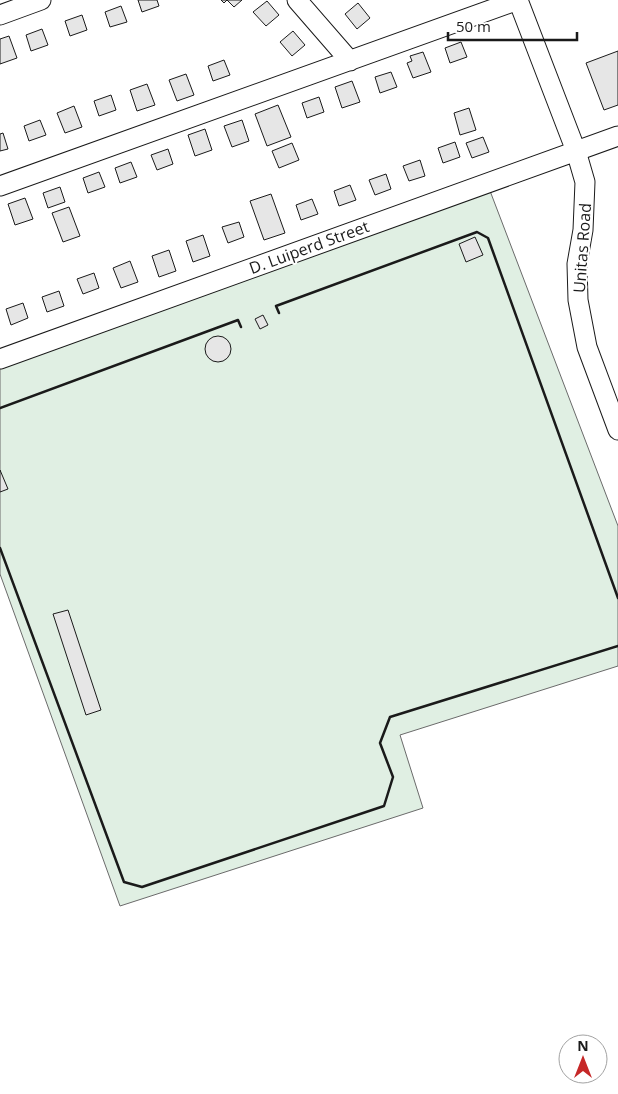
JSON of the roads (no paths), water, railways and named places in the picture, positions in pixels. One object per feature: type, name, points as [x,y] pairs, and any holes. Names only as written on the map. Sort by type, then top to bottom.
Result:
[{"type":"street","points":[[0,15],[41,0]]},
{"type":"street","points":[[297,0],[350,61]]},
{"type":"street","points":[[0,186],[518,0]]},
{"type":"street","name":"Unitas Road","points":[[518,0],[576,151],[585,182],[583,230],[577,264],[578,300],[587,347],[618,430]]},
{"type":"street","name":"D. Luiperd Street","points":[[0,359],[618,136]]}]
